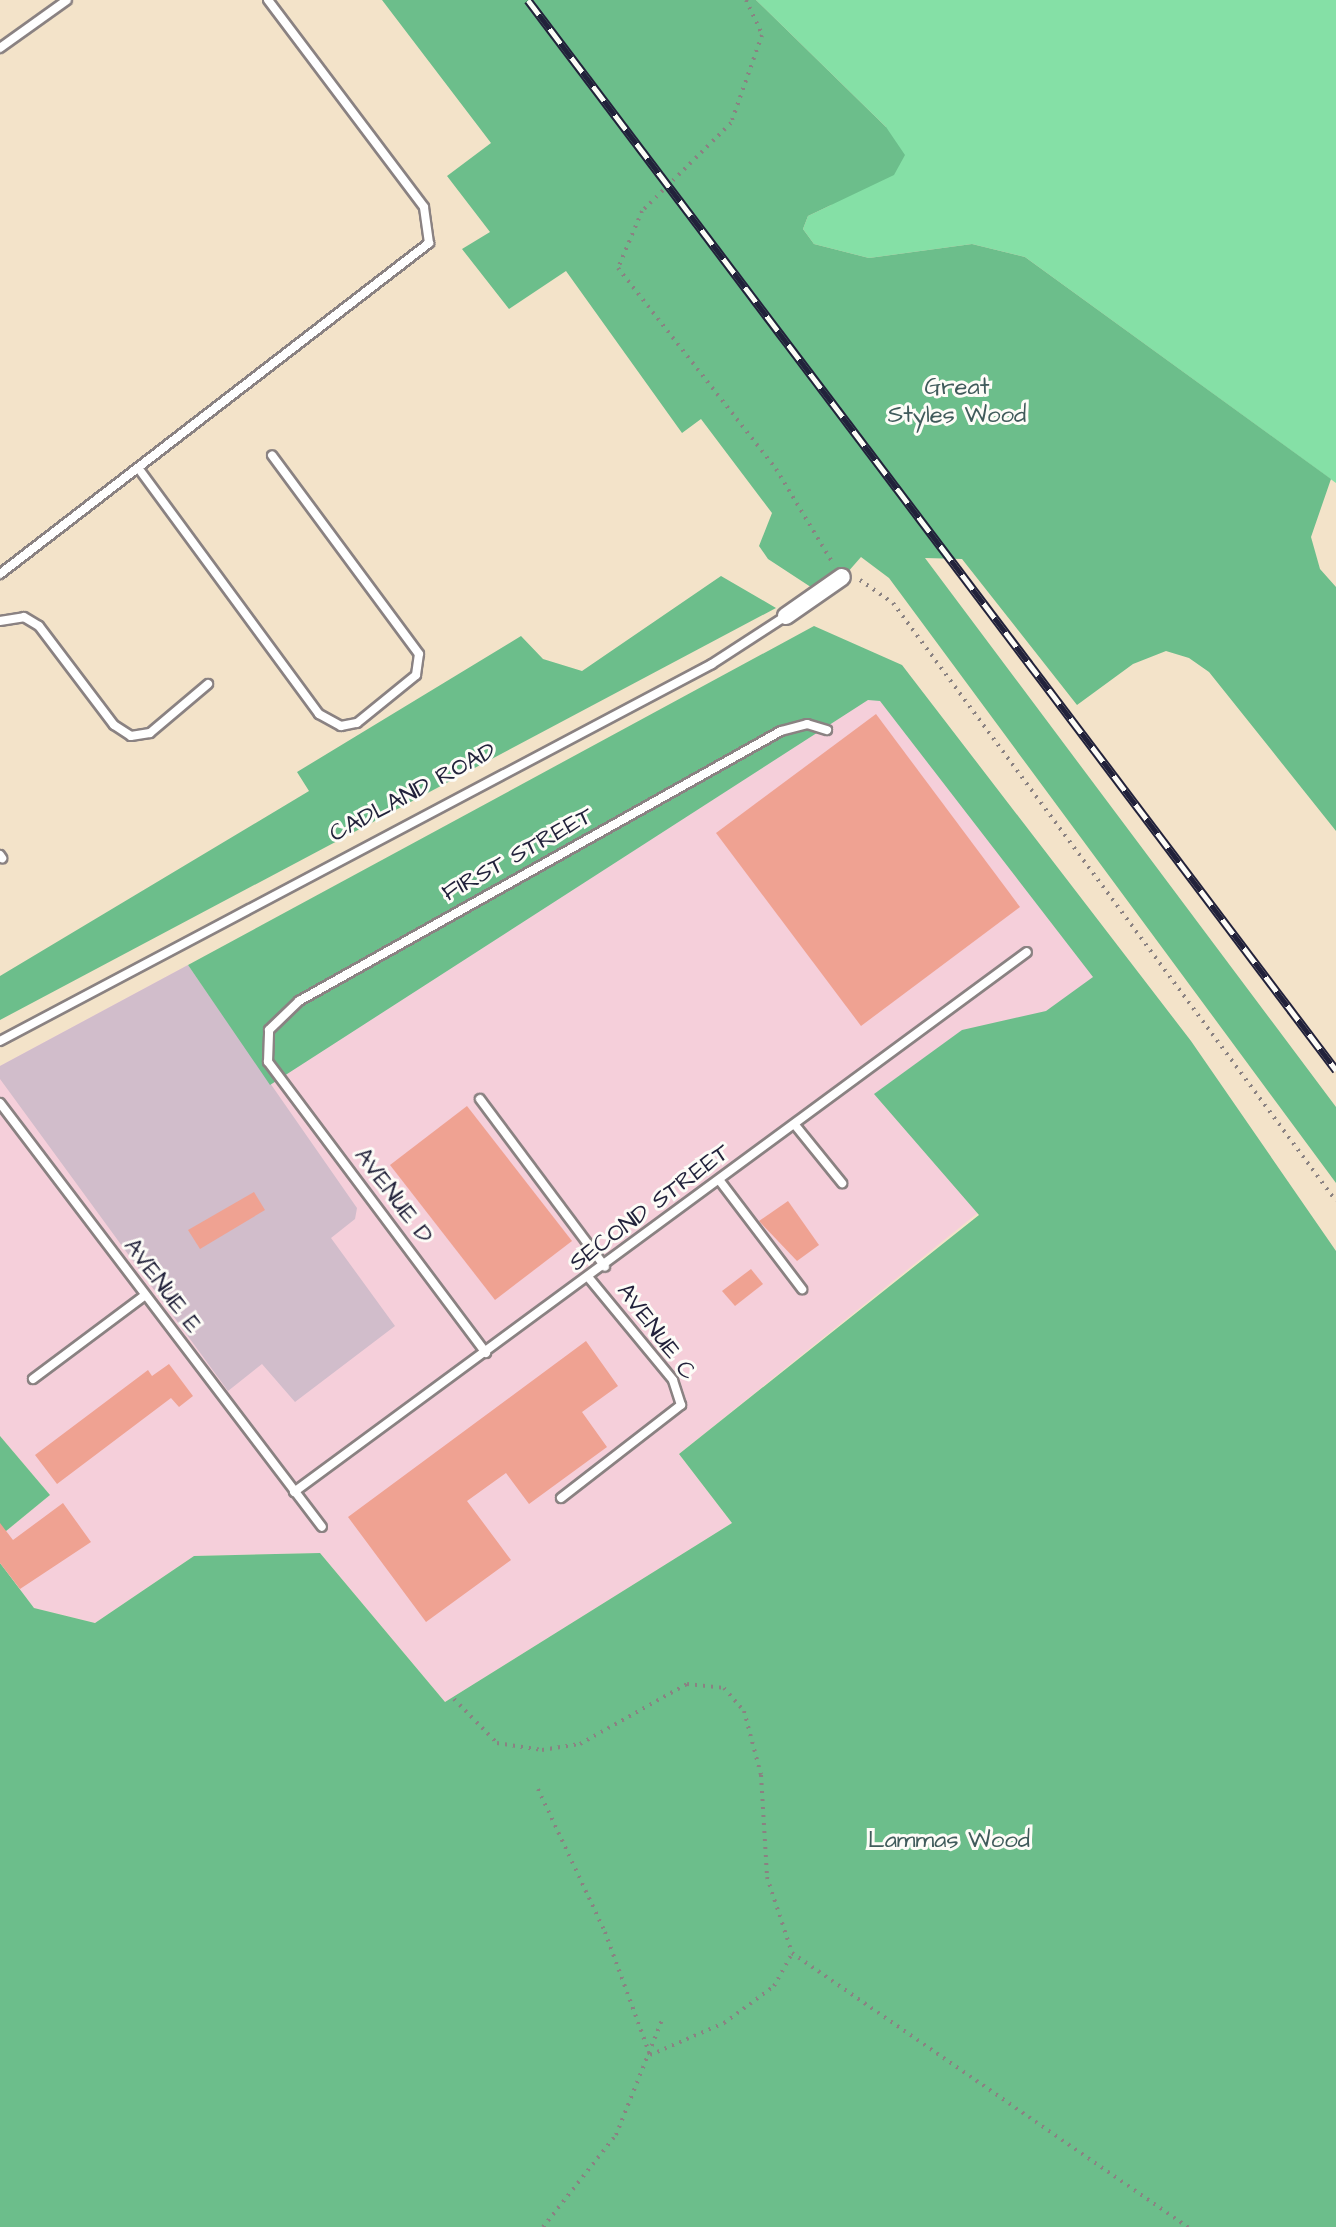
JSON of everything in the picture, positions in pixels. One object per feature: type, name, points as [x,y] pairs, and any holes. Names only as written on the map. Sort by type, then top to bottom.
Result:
[{"type":"street","name":"CADLAND ROAD","points":[[786,616],[842,577]]},
{"type":"lane","points":[[0,48],[67,0]]},
{"type":"lane","points":[[0,560],[4,572],[429,243],[424,207],[268,0]]},
{"type":"lane","points":[[139,469],[319,714],[341,726],[357,723],[416,675],[419,654],[272,455]]},
{"type":"lane","name":"CADLAND ROAD","points":[[0,1041],[712,664],[786,616]]},
{"type":"lane","points":[[0,621],[24,617],[39,626],[114,725],[131,736],[150,733],[208,684]]},
{"type":"lane","name":"FIRST STREET","points":[[268,1062],[269,1030],[299,1001],[781,731],[807,724],[827,730]]},
{"type":"lane","name":"SECOND STREET","points":[[294,1492],[605,1267],[1027,952]]},
{"type":"lane","name":"AVENUE D","points":[[268,1062],[486,1353]]},
{"type":"lane","name":"AVENUE C","points":[[480,1099],[605,1267]]},
{"type":"lane","name":"AVENUE E","points":[[0,1103],[322,1527]]},
{"type":"lane","points":[[795,1125],[842,1183]]},
{"type":"lane","points":[[720,1181],[802,1289]]},
{"type":"lane","name":"AVENUE C","points":[[561,1498],[681,1405],[673,1380],[589,1278]]},
{"type":"lane","points":[[33,1379],[144,1296]]},
{"type":"path","points":[[746,0],[762,35],[731,123],[642,211],[618,268],[776,469],[842,577],[870,584],[893,603],[1336,1201]]},
{"type":"path","points":[[454,1699],[497,1743],[542,1750],[580,1744],[687,1684],[724,1688],[744,1711],[761,1775],[767,1877],[792,1953],[1188,2227]]},
{"type":"path","points":[[538,1789],[605,1932],[650,2055]]},
{"type":"path","points":[[650,2055],[724,2023],[774,1986],[792,1953]]},
{"type":"path","points":[[543,2227],[616,2135],[662,2020]]},
{"type":"shaded area","points":[[902,665],[1105,938],[1191,1041],[679,1454],[732,1523],[445,1702],[320,1553],[194,1556],[95,1623],[34,1608],[0,1563],[0,1536],[50,1495],[0,1436],[0,1066],[188,965],[235,1037]]},
{"type":"shaded area","points":[[188,965],[357,1208],[355,1219],[331,1238],[395,1326],[295,1402],[262,1364],[228,1391],[0,1079],[0,1066]]},
{"type":"green space","name":"Great Styles Wood","points":[[382,0],[756,0],[886,127],[905,155],[894,175],[808,216],[803,229],[814,244],[869,258],[972,244],[1025,257],[1331,479],[1311,537],[1320,569],[1336,587],[1336,831],[1209,672],[1189,658],[1166,651],[1133,664],[1077,705],[962,559],[925,558],[1336,1107],[1336,1183],[889,578],[861,557],[826,597],[768,559],[759,546],[772,513],[701,419],[682,433],[566,271],[509,309],[462,249],[490,232],[447,176],[491,143]]},
{"type":"green space","points":[[756,0],[1336,0],[1336,483],[1025,257],[972,244],[869,258],[814,244],[803,229],[808,216],[831,205],[886,127]]},
{"type":"green space","points":[[721,576],[776,608],[0,1020],[0,976],[309,791],[297,772],[521,636],[543,659],[582,671]]},
{"type":"green space","name":"Lammas Wood","points":[[814,626],[902,665],[1191,1041],[1336,1251],[1336,2227],[0,2227],[0,1563],[34,1608],[95,1623],[194,1556],[320,1553],[445,1702],[732,1523],[679,1454],[979,1215],[874,1094],[962,1030],[1046,1011],[1093,977],[880,701],[868,700],[270,1085],[188,965]]},
{"type":"green space","points":[[0,1436],[50,1495],[0,1536]]},
{"type":"building","points":[[876,714],[1020,907],[861,1026],[716,833]]},
{"type":"building","points":[[467,1106],[572,1241],[495,1300],[390,1165]]},
{"type":"building","points":[[254,1192],[265,1210],[200,1249],[188,1230]]},
{"type":"building","points":[[788,1201],[819,1245],[797,1261],[759,1221]]},
{"type":"building","points":[[751,1269],[763,1284],[735,1306],[722,1291]]},
{"type":"building","points":[[586,1341],[618,1386],[582,1412],[607,1447],[529,1504],[506,1473],[467,1501],[511,1560],[426,1622],[348,1517]]},
{"type":"building","points":[[169,1364],[193,1396],[179,1407],[171,1398],[57,1484],[35,1455],[148,1370],[152,1376]]},
{"type":"building","points":[[63,1503],[91,1542],[20,1589],[0,1563],[0,1523],[13,1540]]},
{"type":"railway","points":[[528,0],[1336,1070]]}]
